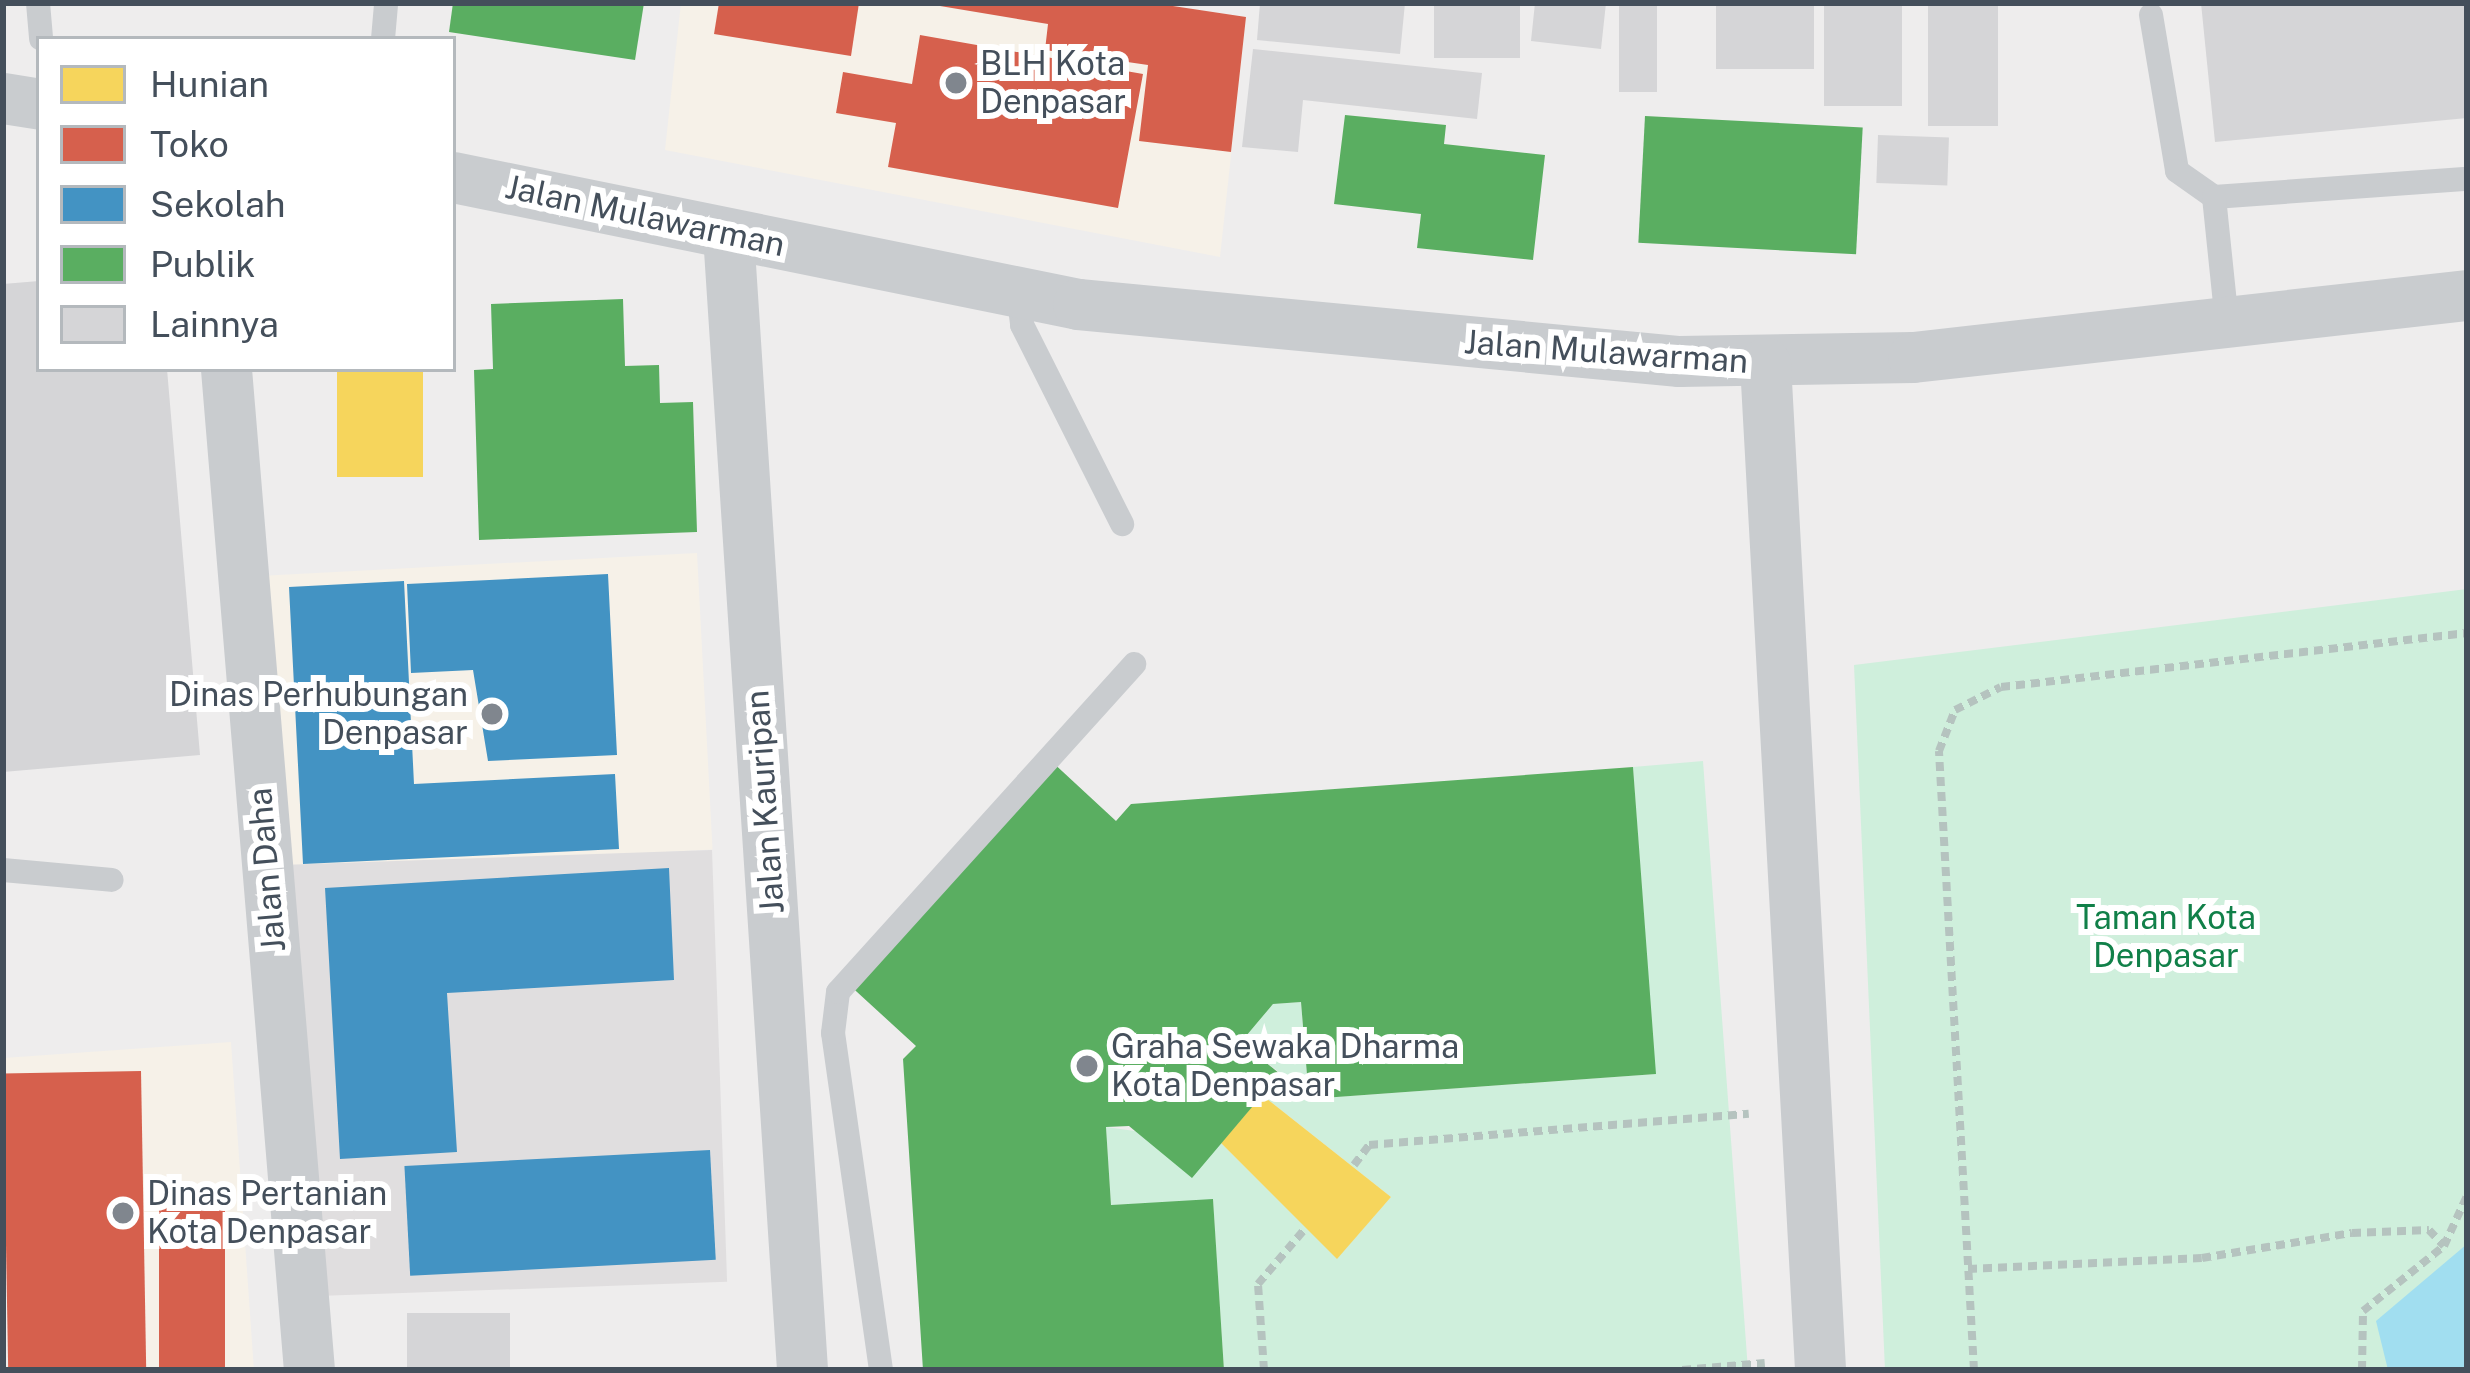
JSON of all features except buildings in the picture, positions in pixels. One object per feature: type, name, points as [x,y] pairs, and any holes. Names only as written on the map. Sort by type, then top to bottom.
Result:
[{"type":"street","points":[[3,98],[36,104]]},
{"type":"street","name":"Jalan Mulawarman","points":[[456,178],[1018,291],[1765,364],[1820,1364]]},
{"type":"street","name":"Jalan Kauripan","points":[[728,234],[802,1370]]},
{"type":"street","points":[[1765,364],[2467,296]]},
{"type":"street","name":"Jalan Daha","points":[[226,372],[309,1370]]},
{"type":"lane","points":[[38,3],[41,36]]},
{"type":"lane","points":[[382,36],[386,3]]},
{"type":"lane","points":[[2151,15],[2177,171],[2214,196],[2467,178]]},
{"type":"lane","points":[[2214,196],[2227,322]]},
{"type":"lane","points":[[1018,291],[1022,325],[1122,524]]},
{"type":"lane","points":[[881,1370],[832,1033],[838,992],[1134,664]]},
{"type":"lane","points":[[3,870],[112,880]]},
{"type":"path","points":[[1974,1370],[1939,752],[1955,710],[2001,687],[2467,633]]},
{"type":"path","points":[[1354,1165],[1369,1145],[1808,1109]]},
{"type":"path","points":[[2362,1370],[2363,1311],[2444,1246],[2467,1196]]},
{"type":"path","points":[[1264,1370],[1258,1284],[1304,1230]]},
{"type":"path","points":[[1968,1269],[2202,1258],[2352,1233],[2429,1230],[2444,1246]]},
{"type":"path","points":[[1682,1370],[1820,1364]]},
{"type":"shaded area","name":"BLH Kota Denpasar","points":[[681,3],[1153,3],[1246,17],[1220,257],[665,150]]},
{"type":"shaded area","name":"Dinas Perhubungan Denpasar","points":[[697,553],[713,850],[284,872],[269,575]]},
{"type":"shaded area","points":[[712,850],[727,1282],[303,1297],[288,865]]},
{"type":"shaded area","name":"Dinas Pertanian Kota Denpasar","points":[[231,1042],[254,1370],[25,1370],[4,1058]]},
{"type":"green space","name":"Taman Kota Denpasar","points":[[2467,589],[2467,1370],[1885,1370],[1854,665]]},
{"type":"green space","points":[[1703,761],[1748,1370],[1224,1370],[1213,1200],[1111,1205],[1106,1127],[1221,1143],[1337,1258],[1391,1197],[1262,1095],[1280,1073],[1241,1042],[1273,1004],[1301,1002],[1309,1099],[1655,1074],[1633,767]]},
{"type":"water","points":[[2467,1244],[2467,1370],[2388,1370],[2376,1321]]},
{"type":"place","name":"BLH Kota Denpasar","points":[[956,83]]},
{"type":"place","name":"Dinas Perhubungan Denpasar","points":[[492,714]]},
{"type":"place","name":"Graha Sewaka Dharma Kota Denpasar","points":[[1087,1066]]},
{"type":"place","name":"Dinas Pertanian Kota Denpasar","points":[[123,1213]]}]
